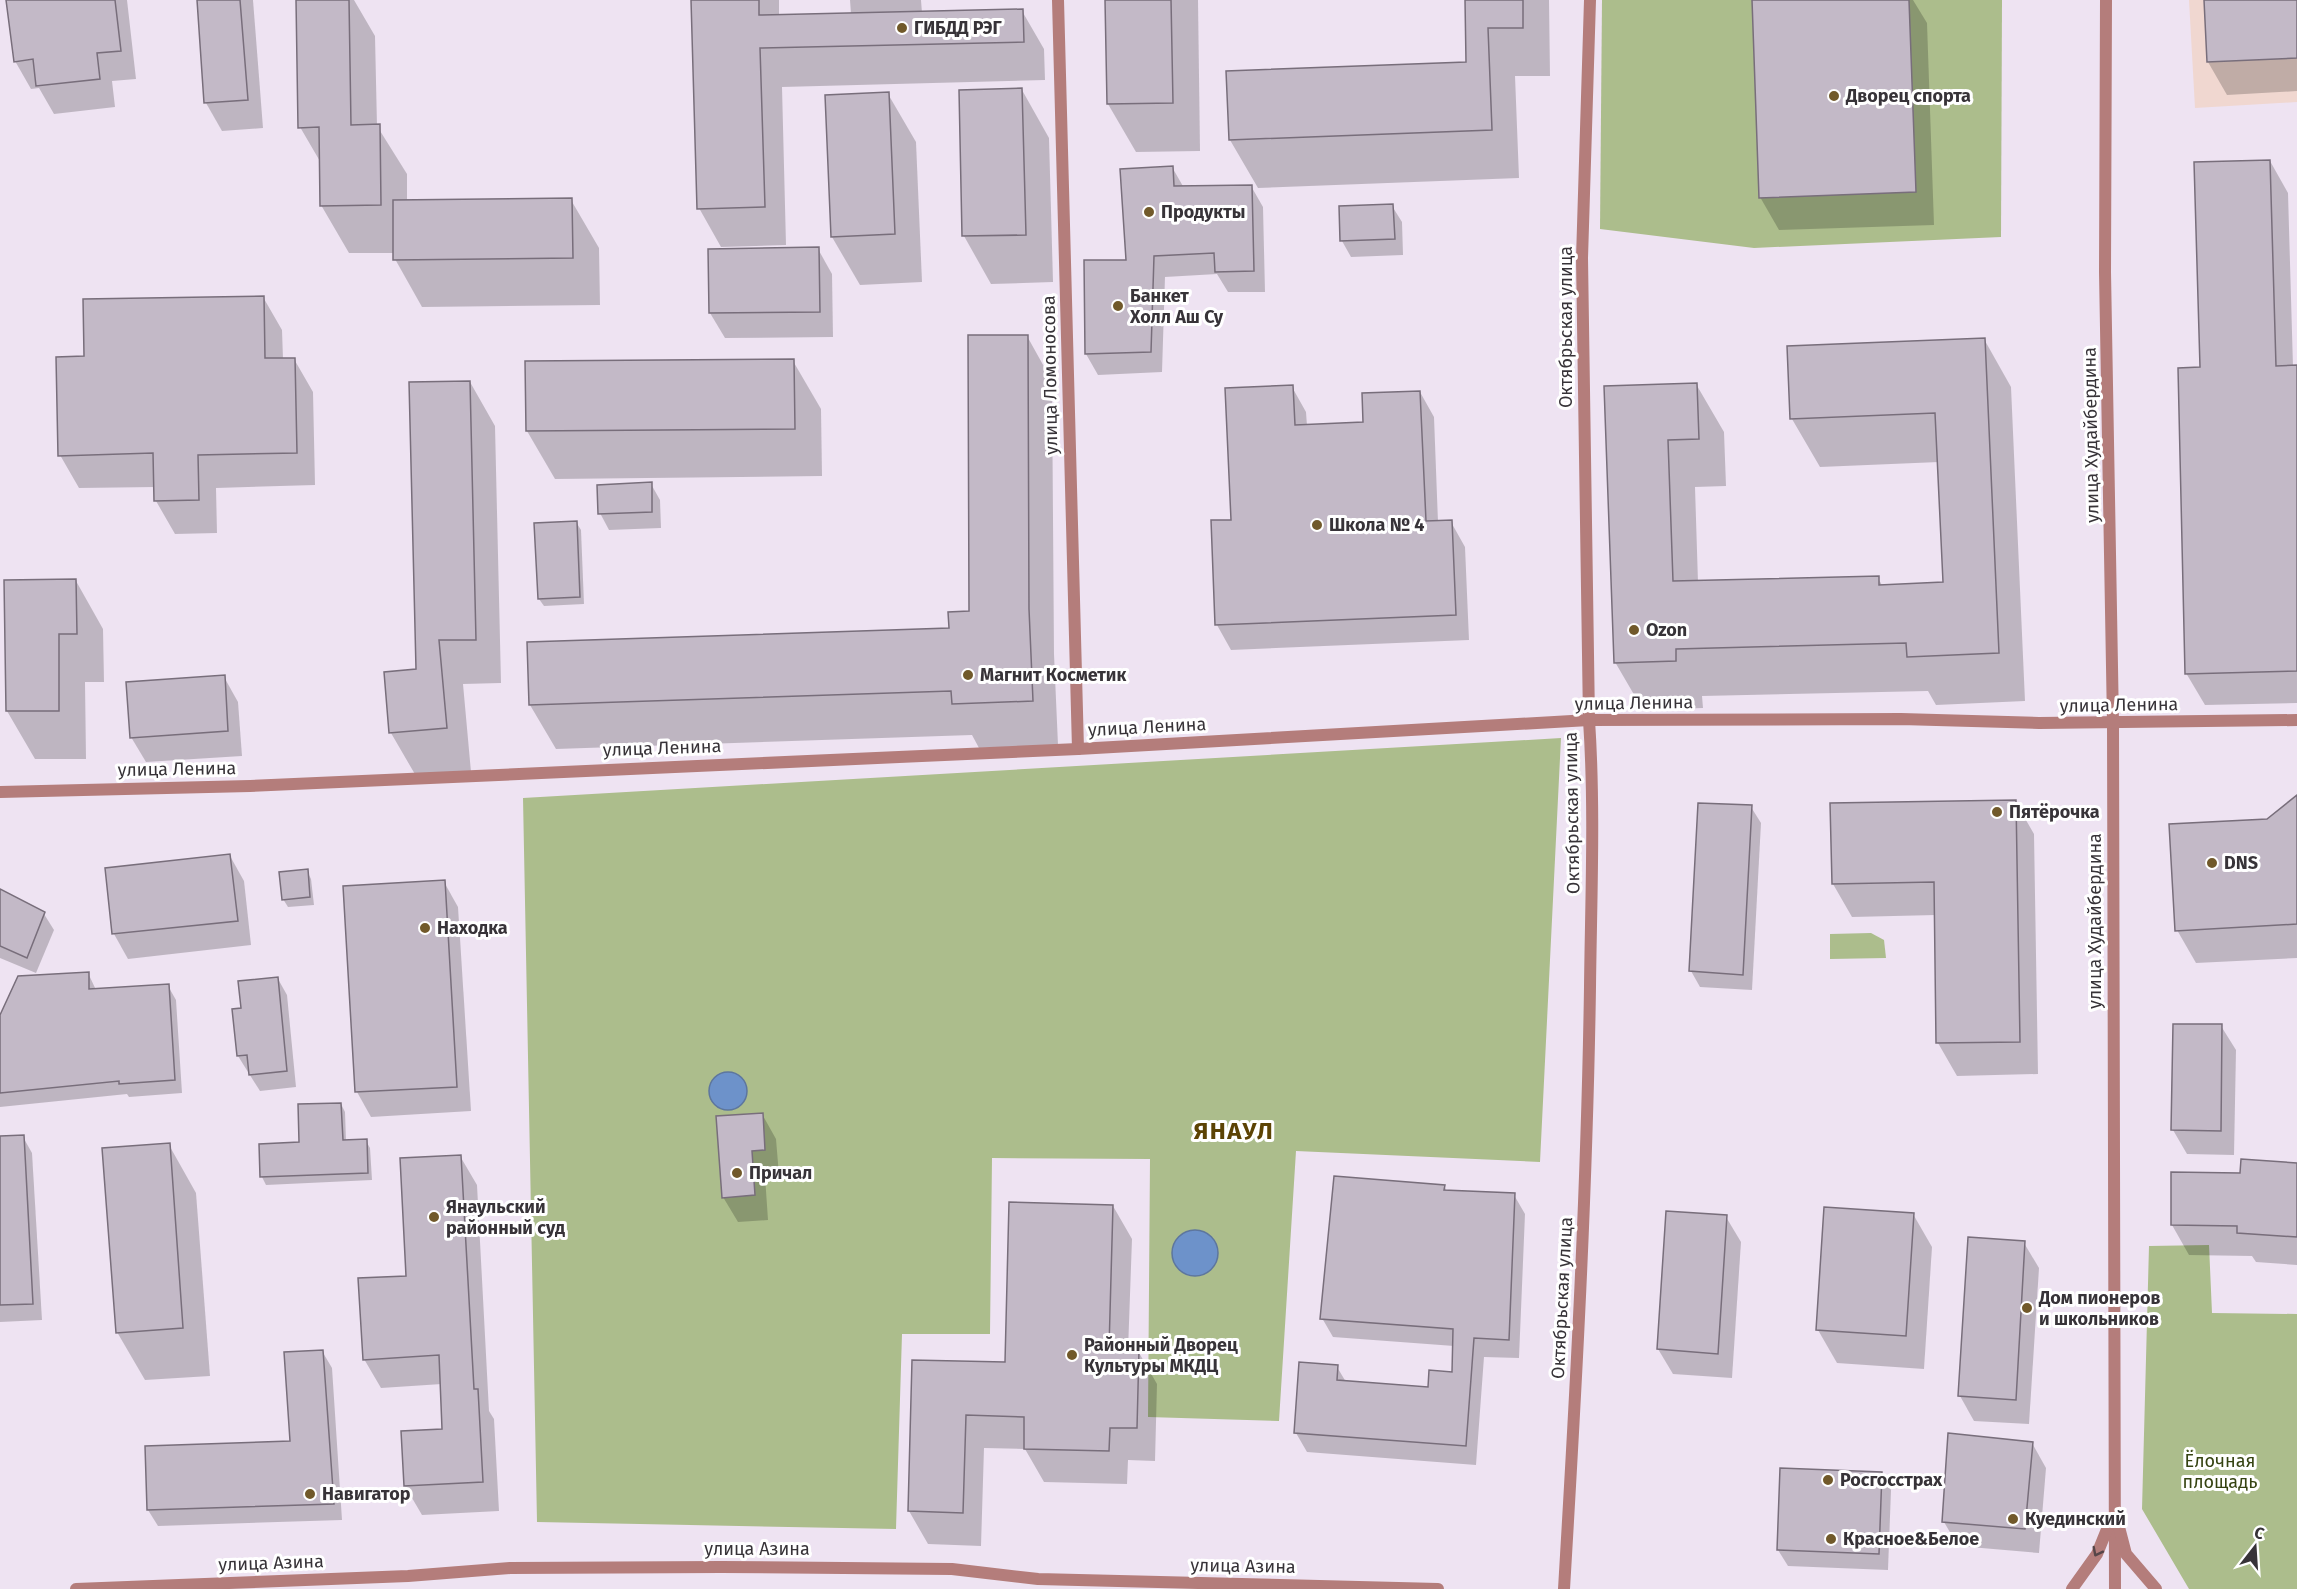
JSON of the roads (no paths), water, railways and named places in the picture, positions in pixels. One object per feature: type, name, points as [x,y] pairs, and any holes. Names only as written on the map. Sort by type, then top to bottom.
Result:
[{"type":"street","name":"улица Ломоносова","points":[[1058,0],[1078,749]]},
{"type":"street","name":"Октябрьская улица","points":[[1564,1589],[1578,1356],[1588,1117],[1593,781],[1589,720],[1582,258],[1590,0]]},
{"type":"street","name":"улица Худайбердина","points":[[2106,0],[2105,272],[2113,723],[2115,1589]]},
{"type":"street","name":"улица Ленина","points":[[0,792],[250,786],[1078,749],[1589,720],[1901,719],[2113,723],[2297,720]]},
{"type":"street","points":[[2072,1589],[2097,1554],[2114,1510]]},
{"type":"street","points":[[2114,1510],[2126,1554],[2156,1589]]},
{"type":"street","name":"улица Азина","points":[[76,1589],[408,1576],[510,1568],[721,1567],[952,1569],[1038,1579],[1438,1589]]},
{"type":"water","points":[[728,1072],[742,1077],[747,1091],[742,1105],[728,1110],[714,1105],[709,1091],[714,1077]]},
{"type":"water","points":[[1195,1230],[1211,1237],[1218,1253],[1211,1269],[1195,1276],[1179,1269],[1172,1253],[1179,1237]]},
{"type":"place","name":"ГИБДД РЭГ","points":[[902,28]]},
{"type":"place","name":"Дворец спорта","points":[[1834,96]]},
{"type":"place","name":"Продукты","points":[[1149,212]]},
{"type":"place","name":"Банкет Холл Аш Су","points":[[1118,306]]},
{"type":"place","name":"Школа № 4","points":[[1317,525]]},
{"type":"place","name":"Ozon","points":[[1634,630]]},
{"type":"place","name":"Магнит Косметик","points":[[968,675]]},
{"type":"place","name":"Пятёрочка","points":[[1997,812]]},
{"type":"place","name":"DNS","points":[[2212,863]]},
{"type":"place","name":"Находка","points":[[425,928]]},
{"type":"place","name":"Причал","points":[[737,1173]]},
{"type":"place","name":"Янаульский районный суд","points":[[434,1217]]},
{"type":"place","name":"Дом пионеров и школьников","points":[[2027,1308]]},
{"type":"place","name":"Районный Дворец Культуры МКДЦ","points":[[1072,1355]]},
{"type":"place","name":"Росгосстрах","points":[[1828,1480]]},
{"type":"place","name":"Навигатор","points":[[310,1494]]},
{"type":"place","name":"Куединский","points":[[2013,1519]]},
{"type":"place","name":"Красное&Белое","points":[[1831,1539]]},
{"type":"district","name":"ЯНАУЛ","points":[[1234,1131]]},
{"type":"park label","name":"Ёлочная площадь","points":[[2220,1471]]}]
